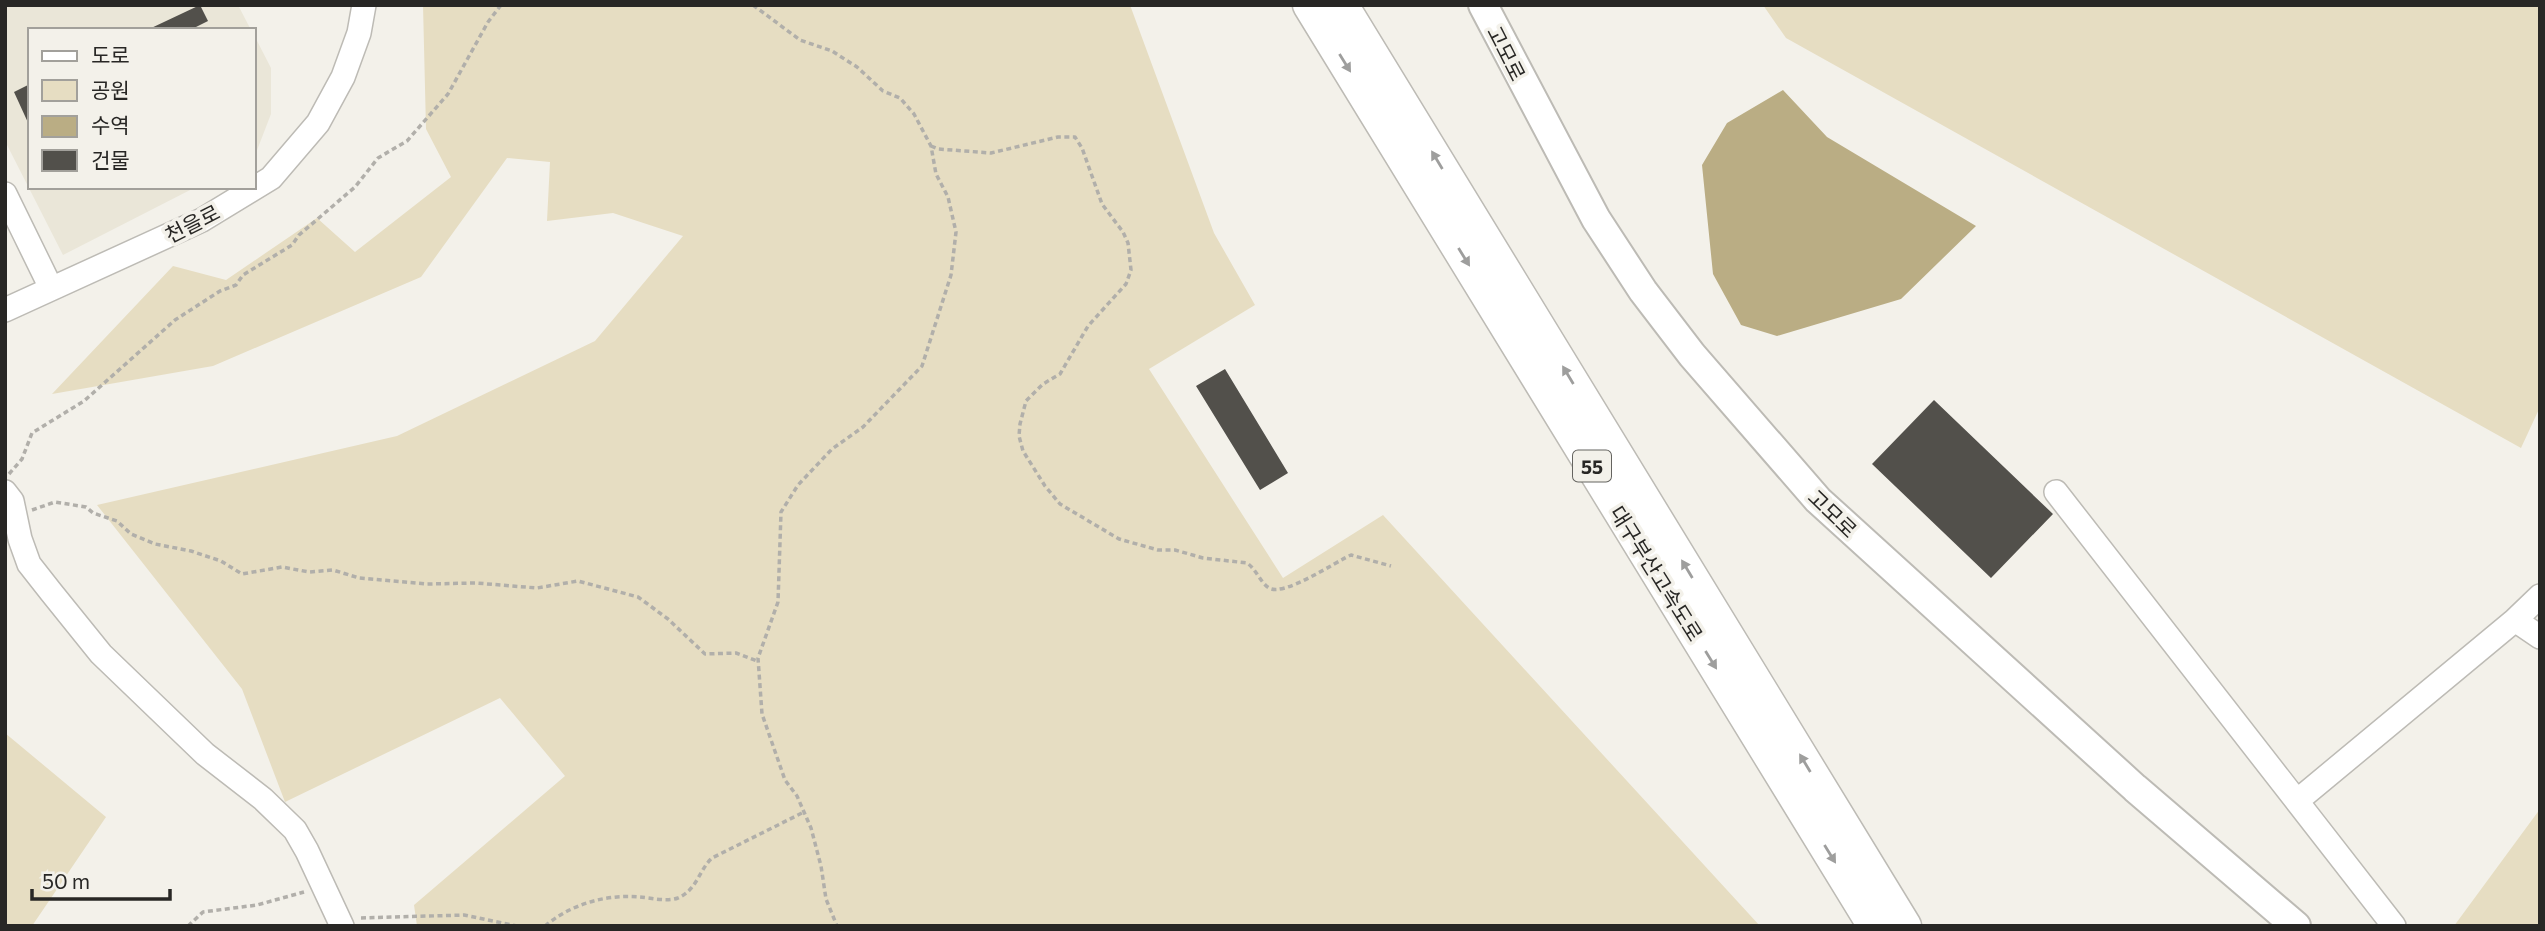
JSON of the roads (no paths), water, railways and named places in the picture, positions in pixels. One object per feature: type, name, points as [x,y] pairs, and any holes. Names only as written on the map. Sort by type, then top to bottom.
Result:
[{"type":"highway","name":"대구부산고속도로","points":[[1310,5],[1874,926]]},
{"type":"highway","name":"대구부산고속도로","points":[[1342,5],[1905,926]]},
{"type":"main road","name":"고모로","points":[[1483,5],[1596,219],[1643,290],[1692,355],[1818,500],[2135,788],[2296,926]]},
{"type":"street","name":"천을로","points":[[256,186],[271,177],[318,124],[343,77],[359,33],[364,5]]},
{"type":"street","name":"천을로","points":[[5,310],[202,220],[252,189]]},
{"type":"street","points":[[5,194],[51,288]]},
{"type":"street","points":[[2056,492],[2394,926]]},
{"type":"street","points":[[10,501],[29,564],[51,592],[101,654],[205,754],[263,799],[295,830],[338,917]]},
{"type":"street","points":[[2297,801],[2515,620],[2540,596]]},
{"type":"street","points":[[2515,620],[2540,637]]},
{"type":"water","points":[[1783,90],[1827,137],[1976,226],[1901,299],[1777,336],[1741,325],[1713,274],[1702,165],[1727,123]]}]
